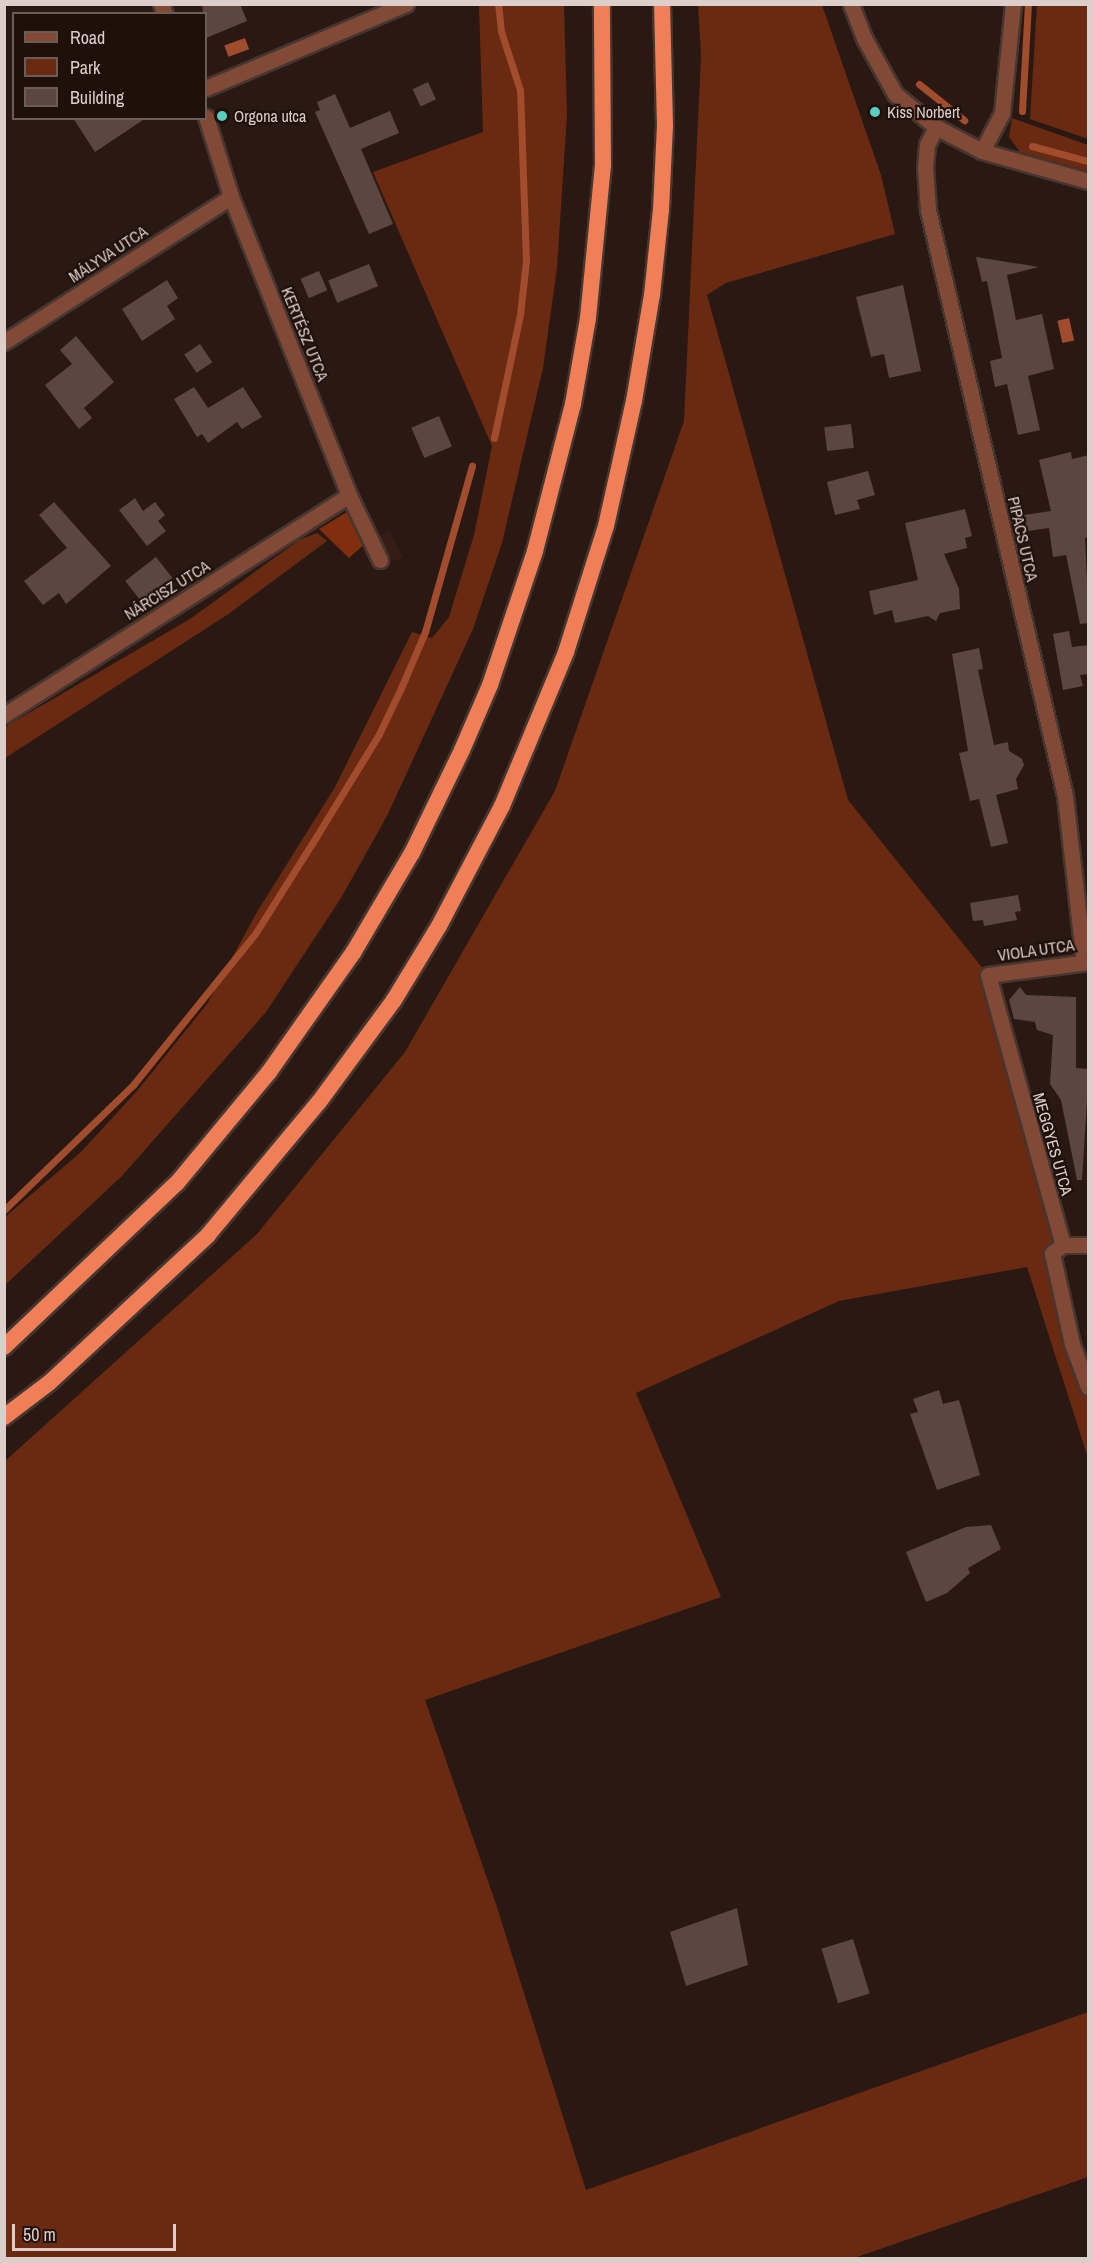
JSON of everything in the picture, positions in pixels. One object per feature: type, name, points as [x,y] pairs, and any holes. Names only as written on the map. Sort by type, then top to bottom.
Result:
[{"type":"highway","points":[[4,1347],[169,1191],[269,1072],[353,953],[412,853],[462,750],[490,685],[535,551],[573,404],[588,318],[603,165],[602,4]]},
{"type":"highway","points":[[4,1417],[66,1367],[208,1234],[319,1102],[394,1000],[439,927],[502,806],[566,652],[606,526],[634,400],[652,295],[661,210],[664,126],[662,4]]},
{"type":"street","points":[[207,88],[406,4]]},
{"type":"street","points":[[851,4],[864,38],[896,94],[936,128],[982,151],[1089,181]]},
{"type":"street","points":[[982,151],[1002,113],[1013,4]]},
{"type":"street","name":"KERTÉSZ UTCA","points":[[207,120],[231,197],[349,495],[380,560]]},
{"type":"street","name":"PIPACS UTCA","points":[[936,128],[927,144],[925,167],[928,210],[1065,796],[1086,962]]},
{"type":"street","name":"MÁLYVA UTCA","points":[[4,342],[231,197]]},
{"type":"street","name":"NÁRCISZ UTCA","points":[[4,715],[349,495]]},
{"type":"street","name":"VIOLA UTCA","points":[[988,975],[1086,962]]},
{"type":"street","name":"MEGGYES UTCA","points":[[988,975],[1063,1245]]},
{"type":"street","points":[[1089,1245],[1063,1245],[1052,1253],[1072,1344],[1089,1387]]},
{"type":"shaded area","points":[[245,38],[249,49],[228,57],[224,46]]},
{"type":"shaded area","points":[[1069,318],[1074,340],[1062,343],[1057,321]]},
{"type":"shaded area","points":[[347,512],[361,517],[368,541],[349,558],[319,529]]},
{"type":"shaded area","points":[[390,531],[402,557],[390,563],[377,537]]},
{"type":"green space","points":[[479,5],[564,5],[567,114],[557,268],[543,368],[502,543],[473,629],[387,816],[341,898],[266,1012],[122,1176],[5,1285],[5,1217],[81,1152],[137,1091],[207,1004],[257,912],[335,787],[412,632],[432,638],[449,617],[474,535],[492,446],[373,172],[483,132]]},
{"type":"green space","points":[[698,5],[822,5],[881,175],[895,234],[726,283],[707,295],[848,800],[988,975],[1063,1245],[1052,1253],[1088,1387],[1088,1458],[1027,1267],[839,1301],[636,1393],[721,1597],[425,1700],[496,1904],[586,2190],[1088,2012],[1088,2177],[854,2258],[5,2258],[4,1462],[257,1234],[405,1052],[555,791],[684,421],[701,56]]},
{"type":"green space","points":[[1037,5],[1084,5],[1088,8],[1088,139],[1030,119]]},
{"type":"green space","points":[[1012,118],[1088,145],[1088,171],[1020,152],[1009,137]]},
{"type":"green space","points":[[317,533],[327,541],[227,615],[5,758],[5,727],[190,619],[299,540]]},
{"type":"building","points":[[202,4],[240,4],[247,21],[207,38],[207,12],[203,12]]},
{"type":"building","points":[[428,82],[436,99],[421,106],[413,89]]},
{"type":"building","points":[[335,94],[350,128],[390,111],[399,133],[361,149],[393,224],[369,234],[315,112],[320,110],[317,102]]},
{"type":"building","points":[[74,120],[143,120],[95,152]]},
{"type":"building","points":[[976,257],[1039,267],[1007,275],[1016,320],[1042,314],[1054,369],[1028,376],[1040,430],[1018,435],[1007,384],[995,387],[990,361],[1002,358],[987,281],[982,282]]},
{"type":"building","points":[[369,264],[378,286],[337,303],[328,280]]},
{"type":"building","points":[[319,271],[327,290],[309,298],[301,279]]},
{"type":"building","points":[[167,280],[178,298],[167,306],[175,319],[142,341],[122,309]]},
{"type":"building","points":[[903,285],[921,371],[889,378],[884,354],[871,357],[856,297]]},
{"type":"building","points":[[76,336],[114,382],[84,408],[92,418],[79,429],[45,385],[72,364],[60,350]]},
{"type":"building","points":[[200,344],[212,362],[197,373],[184,355]]},
{"type":"building","points":[[194,387],[208,408],[243,387],[262,417],[242,429],[237,422],[208,443],[202,434],[197,437],[174,399]]},
{"type":"building","points":[[439,416],[452,446],[424,458],[411,428]]},
{"type":"building","points":[[851,424],[854,448],[827,451],[824,427]]},
{"type":"building","points":[[1071,452],[1072,459],[1089,455],[1089,537],[1085,538],[1089,623],[1080,624],[1066,555],[1053,557],[1049,528],[1027,531],[1024,515],[1051,511],[1039,460]]},
{"type":"building","points":[[868,471],[875,495],[857,500],[860,509],[835,515],[827,482]]},
{"type":"building","points":[[135,498],[143,511],[155,502],[165,515],[158,521],[166,531],[147,546],[119,510]]},
{"type":"building","points":[[54,502],[111,566],[66,604],[59,593],[43,605],[24,581],[67,548],[39,515]]},
{"type":"building","points":[[965,509],[972,536],[965,538],[967,548],[944,554],[959,589],[960,609],[940,613],[936,621],[928,616],[895,623],[892,610],[874,615],[869,591],[918,580],[905,523]]},
{"type":"building","points":[[156,557],[173,579],[143,603],[125,581]]},
{"type":"building","points":[[1069,631],[1072,647],[1089,645],[1089,674],[1080,675],[1083,686],[1063,690],[1053,634]]},
{"type":"building","points":[[979,648],[983,669],[978,670],[994,745],[1008,742],[1009,751],[1022,759],[1024,765],[1016,779],[1018,789],[996,795],[1008,843],[991,847],[979,799],[970,801],[959,753],[968,751],[952,654]]},
{"type":"building","points":[[1018,895],[1021,911],[1015,912],[1017,920],[984,926],[983,920],[973,921],[970,903]]},
{"type":"building","points":[[1020,987],[1026,995],[1076,997],[1076,1068],[1089,1069],[1082,1180],[1077,1180],[1061,1100],[1050,1084],[1053,1035],[1037,1030],[1035,1022],[1014,1019],[1009,1000]]},
{"type":"building","points":[[939,1390],[943,1404],[959,1400],[980,1475],[937,1490],[910,1414],[918,1412],[913,1399]]},
{"type":"building","points":[[991,1525],[1001,1549],[968,1568],[970,1573],[947,1593],[926,1602],[906,1552],[966,1527]]},
{"type":"building","points":[[737,1908],[748,1965],[686,1986],[670,1932]]},
{"type":"building","points":[[853,1939],[870,1994],[838,2003],[821,1949]]},
{"type":"waterway","points":[[494,438],[520,315],[526,261],[520,90],[501,31],[498,4]]},
{"type":"waterway","points":[[1022,111],[1028,4]]},
{"type":"waterway","points":[[919,84],[964,120]]},
{"type":"waterway","points":[[1032,146],[1088,161]]},
{"type":"waterway","points":[[4,1210],[133,1085],[255,934],[379,734],[401,688],[425,632],[472,466]]},
{"type":"place","name":"Kiss Norbert","points":[[875,112]]},
{"type":"place","name":"Orgona utca","points":[[222,116]]}]
